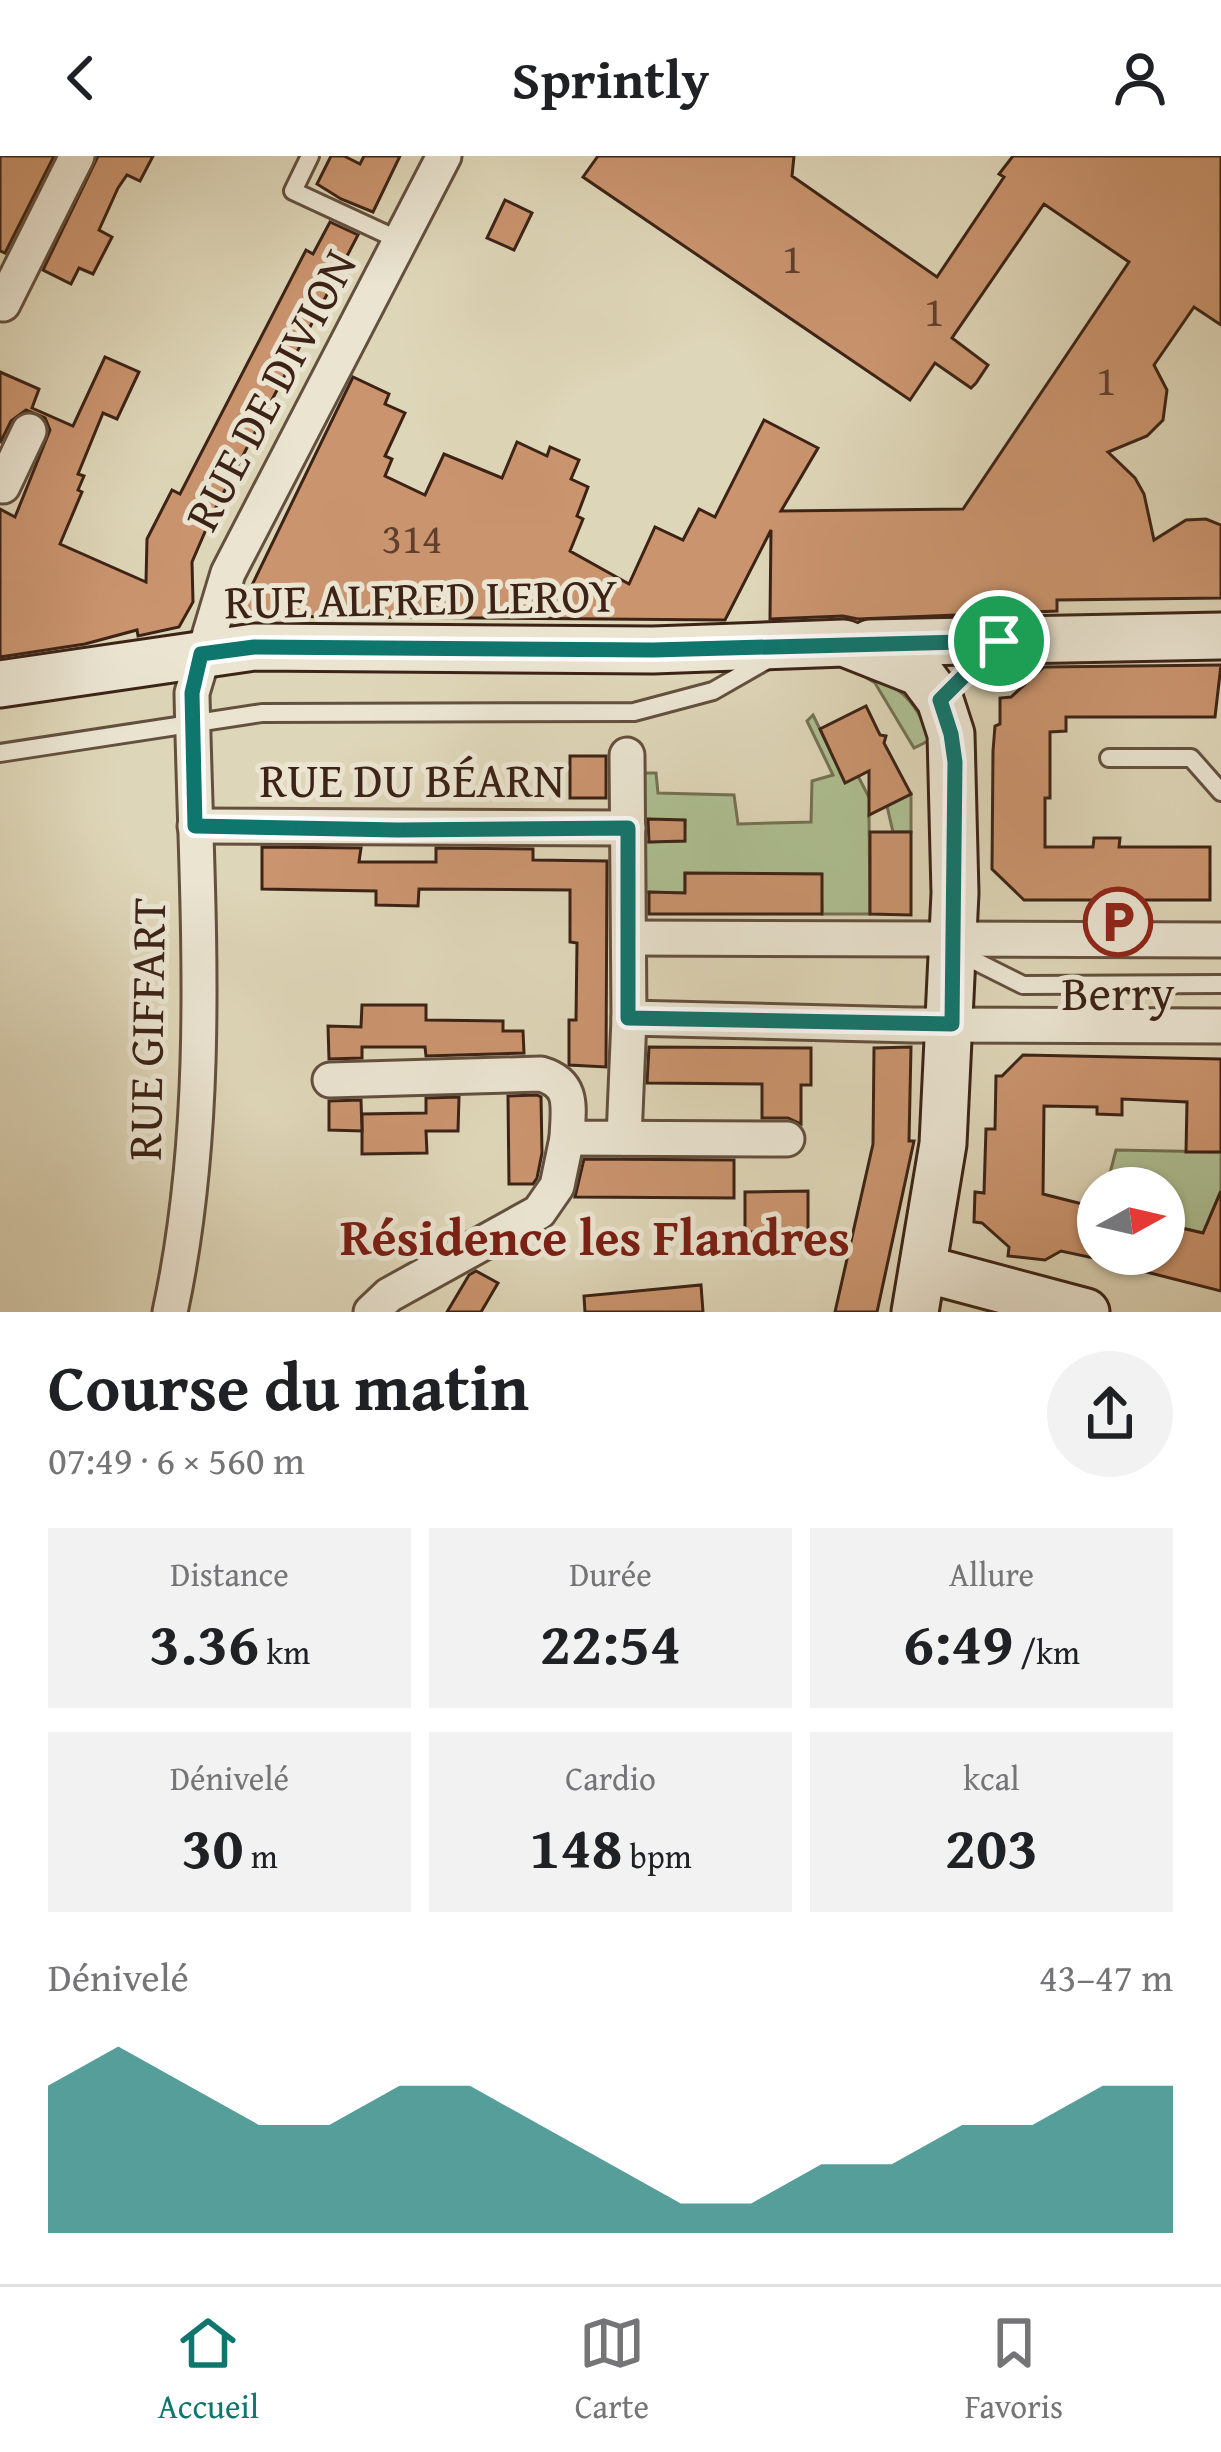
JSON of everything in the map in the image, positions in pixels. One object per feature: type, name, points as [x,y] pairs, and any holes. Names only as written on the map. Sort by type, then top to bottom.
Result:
[{"type":"main road","name":"RUE ALFRED LEROY","points":[[0,684],[254,647],[653,650],[1221,636]]},
{"type":"main road","points":[[999,641],[940,700],[955,762],[952,1024],[943,1144],[920,1290],[1086,1312]]},
{"type":"main road","name":"RUE ALFRED LEROY","points":[[844,644],[920,673],[940,700]]},
{"type":"street","points":[[3,304],[77,156]]},
{"type":"street","name":"RUE DE DIVION","points":[[193,734],[192,693],[228,573],[444,156]]},
{"type":"street","points":[[0,484],[3,486],[29,431]]},
{"type":"street","name":"RUE GIFFART","points":[[170,1312],[188,1213],[198,1113],[193,734]]},
{"type":"street","points":[[624,1138],[627,754]]},
{"type":"street","name":"RUE DU BÉARN","points":[[195,826],[628,828]]},
{"type":"street","points":[[629,938],[1221,940]]},
{"type":"street","points":[[628,1018],[1221,1025]]},
{"type":"street","points":[[330,1079],[550,1076],[568,1094],[567,1138],[557,1186],[539,1212],[389,1294],[371,1312]]},
{"type":"street","points":[[567,1138],[787,1139]]},
{"type":"lane","points":[[310,156],[293,191],[401,241]]},
{"type":"lane","points":[[0,753],[193,734],[262,713],[634,712],[713,691],[790,645]]},
{"type":"lane","points":[[1109,758],[1191,758],[1221,792]]},
{"type":"lane","points":[[954,938],[973,961],[1023,985],[1221,984]]},
{"type":"green space","points":[[855,671],[903,694],[932,739],[914,748],[875,683]]},
{"type":"green space","points":[[813,715],[845,781],[858,776],[876,811],[869,815],[870,914],[822,914],[821,874],[685,874],[685,893],[642,892],[643,842],[684,841],[685,821],[643,819],[644,773],[656,773],[658,793],[734,795],[738,824],[811,822],[812,781],[833,775],[807,721]]},
{"type":"green space","points":[[911,794],[911,832],[893,832],[887,806]]},
{"type":"green space","points":[[1116,1150],[1221,1152],[1221,1190],[1203,1233],[1185,1229],[1185,1167],[1112,1167]]},
{"type":"building","points":[[0,156],[54,156],[5,253],[0,251]]},
{"type":"building","points":[[98,156],[153,156],[140,181],[127,175],[118,188],[99,230],[112,237],[93,274],[79,268],[71,284],[43,270]]},
{"type":"building","points":[[331,156],[360,164],[364,156],[400,156],[373,212],[317,184]]},
{"type":"building","points":[[598,156],[794,156],[792,176],[937,277],[1013,156],[1221,156],[1221,325],[1194,307],[1154,365],[1167,390],[1163,420],[1147,436],[1108,452],[1144,494],[1154,540],[1186,520],[1206,519],[1221,525],[1221,598],[1057,600],[1057,611],[770,619],[771,530],[725,620],[237,616],[353,377],[389,394],[385,404],[405,413],[385,456],[392,459],[385,476],[425,495],[444,454],[502,478],[517,442],[547,456],[550,447],[579,460],[571,479],[588,487],[577,516],[583,519],[570,551],[629,584],[655,527],[683,540],[699,509],[715,517],[764,420],[818,448],[781,511],[963,509],[1129,262],[1044,204],[952,338],[988,365],[976,383],[971,388],[935,363],[910,400],[583,177]]},
{"type":"building","points":[[505,200],[532,213],[514,250],[487,238]]},
{"type":"building","points":[[330,222],[358,235],[214,511],[192,562],[193,602],[179,627],[138,636],[137,630],[85,644],[0,657],[0,509],[15,517],[50,430],[45,418],[26,410],[11,421],[0,443],[0,372],[39,389],[32,408],[73,426],[105,357],[139,372],[117,419],[103,413],[78,474],[84,476],[78,490],[82,492],[60,544],[146,582],[147,539],[172,490],[180,494],[306,250],[313,254]]},
{"type":"building","points":[[1221,665],[1215,717],[1066,717],[1066,731],[1050,732],[1050,798],[1045,798],[1045,847],[1093,847],[1094,838],[1120,838],[1119,847],[1210,847],[1210,900],[1024,900],[992,869],[993,751],[1000,698],[1011,697],[1044,667]]},
{"type":"building","points":[[866,706],[880,735],[886,736],[884,743],[911,794],[869,815],[869,771],[845,783],[820,729]]},
{"type":"building","points":[[570,756],[606,756],[606,798],[570,798]]},
{"type":"building","points":[[648,819],[685,820],[685,841],[649,842]]},
{"type":"building","points":[[870,832],[911,832],[911,915],[870,914]]},
{"type":"building","points":[[262,847],[361,848],[359,862],[436,862],[436,848],[533,849],[533,860],[607,861],[606,1067],[569,1065],[569,1020],[576,1020],[577,943],[570,942],[570,890],[419,889],[418,906],[376,905],[376,891],[262,889]]},
{"type":"building","points":[[685,873],[822,874],[822,914],[649,914],[649,892],[685,893]]},
{"type":"building","points":[[362,1005],[426,1005],[426,1020],[503,1021],[503,1031],[523,1031],[524,1053],[426,1056],[425,1047],[362,1047],[362,1058],[329,1059],[328,1026],[361,1027]]},
{"type":"building","points":[[649,1047],[811,1048],[811,1085],[801,1085],[801,1124],[788,1118],[762,1118],[762,1084],[647,1083]]},
{"type":"building","points":[[911,1047],[909,1141],[914,1141],[877,1312],[835,1312],[873,1144],[874,1048]]},
{"type":"building","points":[[1023,1055],[1221,1059],[1221,1152],[1186,1152],[1187,1102],[1122,1099],[1122,1115],[1097,1114],[1097,1107],[1044,1106],[1043,1194],[1077,1203],[1077,1254],[1061,1251],[1045,1260],[1008,1256],[1009,1247],[982,1223],[974,1222],[975,1192],[984,1193],[986,1129],[995,1129],[996,1076],[1002,1076]]},
{"type":"building","points":[[508,1096],[541,1097],[542,1153],[537,1178],[533,1184],[509,1184]]},
{"type":"building","points":[[459,1097],[458,1131],[426,1131],[427,1153],[362,1154],[362,1114],[426,1113],[426,1098]]},
{"type":"building","points":[[361,1100],[362,1131],[329,1130],[329,1101]]},
{"type":"building","points":[[584,1159],[734,1160],[734,1198],[575,1197]]},
{"type":"building","points":[[808,1191],[808,1232],[745,1232],[745,1192]]},
{"type":"building","points":[[1221,1191],[1221,1291],[1158,1275],[1185,1275],[1185,1229],[1203,1233]]},
{"type":"building","points":[[476,1271],[498,1283],[481,1312],[447,1312],[469,1275]]},
{"type":"building","points":[[701,1285],[703,1312],[585,1312],[584,1296]]},
{"type":"place","name":"Berry","points":[[1118,922]]},
{"type":"district","name":"Résidence les Flandres","points":[[595,1237]]},
{"type":"route","points":[[999,641],[940,700],[955,762],[952,1024],[628,1018],[628,828],[195,826],[192,693],[201,654],[254,647],[653,650],[999,641]]}]
